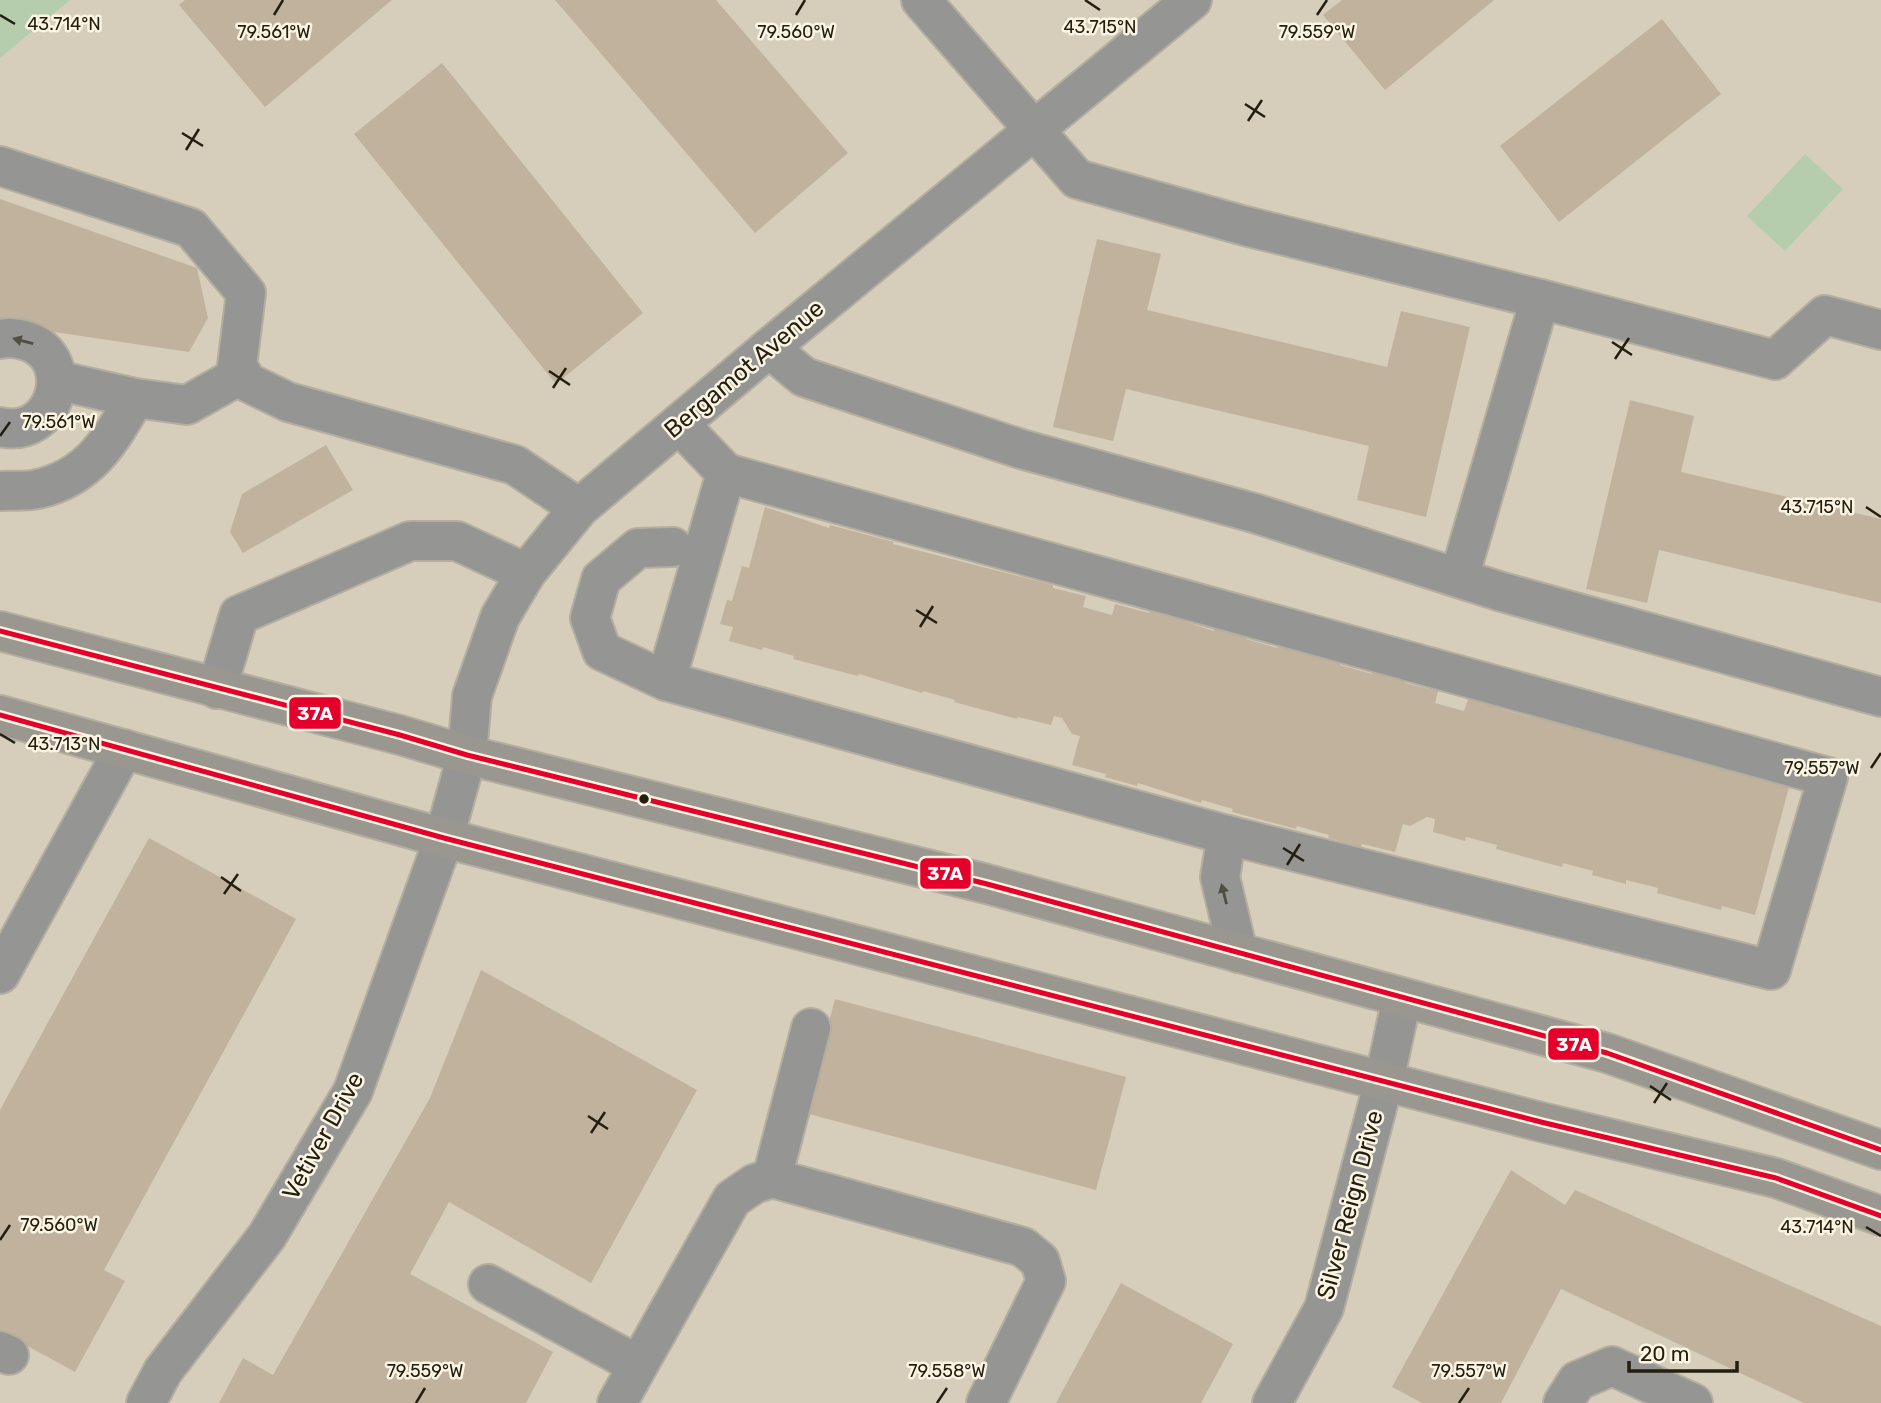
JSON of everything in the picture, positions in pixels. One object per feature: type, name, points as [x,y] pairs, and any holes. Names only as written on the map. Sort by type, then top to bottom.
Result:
[{"type":"main road","points":[[0,631],[467,755],[987,884],[1607,1053],[1881,1150]]},
{"type":"main road","points":[[0,715],[444,838],[1384,1081],[1776,1178],[1881,1216]]},
{"type":"street","points":[[921,0],[1077,179],[1245,226],[1775,360],[1825,315],[1881,330]]},
{"type":"street","name":"Bergamot Avenue","points":[[444,838],[467,755],[472,696],[500,617],[526,573],[579,508],[1192,0]]},
{"type":"street","points":[[0,166],[191,228],[246,293],[237,366],[247,382],[288,402],[516,465],[579,508]]},
{"type":"street","points":[[1460,578],[1540,299]]},
{"type":"street","points":[[0,339],[19,339],[34,344],[45,353],[53,365],[56,380],[55,396],[49,410],[38,421],[24,428],[0,428]]},
{"type":"street","points":[[769,348],[804,377],[1021,449],[1254,513],[1460,578],[1881,697]]},
{"type":"street","points":[[56,380],[135,398],[187,405],[242,374]]},
{"type":"street","points":[[0,491],[37,490],[76,476],[108,444],[135,398]]},
{"type":"street","points":[[673,547],[638,548],[601,579],[590,618],[602,651],[666,681],[1227,835],[1771,970],[1828,777],[726,473],[679,424]]},
{"type":"street","points":[[666,681],[726,473]]},
{"type":"street","points":[[217,689],[239,615],[411,541],[457,541],[526,573]]},
{"type":"street","points":[[0,974],[124,749]]},
{"type":"street","points":[[1227,835],[1220,877],[1238,953]]},
{"type":"street","name":"Vetiver Drive","points":[[146,1403],[163,1371],[267,1236],[353,1091],[444,838]]},
{"type":"street","name":"Silver Reign Drive","points":[[1272,1403],[1324,1308],[1384,1081],[1402,998]]},
{"type":"street","points":[[772,1178],[811,1028]]},
{"type":"street","points":[[617,1403],[732,1199],[754,1184],[772,1178],[1023,1247],[1040,1261],[1046,1281],[986,1403]]},
{"type":"street","points":[[488,1284],[638,1365]]},
{"type":"street","points":[[1563,1403],[1577,1381],[1612,1366],[1693,1403]]},
{"type":"green space","points":[[0,0],[70,0],[0,58]]},
{"type":"green space","points":[[1805,154],[1843,189],[1785,251],[1747,216]]},
{"type":"building","points":[[185,0],[392,0],[265,107],[179,5]]},
{"type":"building","points":[[555,0],[716,0],[848,153],[755,233]]},
{"type":"building","points":[[1342,0],[1494,0],[1385,90],[1323,15]]},
{"type":"building","points":[[1662,19],[1721,94],[1559,222],[1500,146]]},
{"type":"building","points":[[442,63],[643,313],[556,384],[354,134]]},
{"type":"building","points":[[0,199],[197,268],[208,318],[189,352],[0,324]]},
{"type":"building","points":[[1097,239],[1161,254],[1147,310],[1387,367],[1401,311],[1470,327],[1426,517],[1357,500],[1369,446],[1126,389],[1113,441],[1053,427]]},
{"type":"building","points":[[1630,400],[1694,416],[1681,472],[1881,519],[1881,603],[1659,550],[1647,603],[1586,589]]},
{"type":"building","points":[[326,445],[353,490],[243,553],[230,532],[242,494]]},
{"type":"building","points":[[765,507],[829,528],[830,525],[1053,585],[1053,588],[1086,596],[1083,607],[1112,615],[1115,604],[1149,613],[1150,610],[1214,631],[1214,628],[1277,648],[1278,644],[1341,662],[1340,665],[1372,674],[1373,670],[1406,680],[1405,683],[1438,691],[1435,703],[1464,711],[1469,696],[1502,705],[1501,709],[1531,717],[1532,713],[1598,731],[1597,735],[1627,743],[1628,739],[1662,748],[1661,752],[1693,761],[1694,757],[1758,774],[1757,778],[1789,787],[1755,915],[1722,906],[1721,910],[1657,893],[1658,888],[1626,880],[1626,884],[1592,875],[1593,871],[1563,863],[1562,867],[1496,849],[1497,845],[1466,837],[1465,841],[1433,832],[1435,819],[1427,817],[1410,826],[1403,824],[1395,852],[1362,844],[1361,847],[1328,838],[1329,835],[1232,812],[1233,809],[1202,800],[1201,803],[1138,783],[1137,786],[1072,765],[1080,736],[1072,734],[1062,718],[1054,716],[1051,725],[1018,717],[1017,719],[923,691],[922,693],[859,674],[858,676],[793,659],[794,656],[763,647],[762,650],[729,641],[733,627],[720,624],[727,600],[732,601],[742,566],[749,568]]},
{"type":"building","points":[[149,838],[296,919],[104,1270],[125,1281],[75,1372],[0,1331],[0,1110]]},
{"type":"building","points":[[481,970],[697,1090],[591,1283],[449,1202],[410,1274],[553,1352],[526,1403],[219,1403],[243,1358],[273,1375],[430,1098]]},
{"type":"building","points":[[835,999],[1126,1077],[1096,1190],[805,1113]]},
{"type":"building","points":[[1511,1170],[1565,1205],[1575,1190],[1881,1326],[1881,1403],[1804,1403],[1561,1289],[1501,1403],[1422,1403],[1392,1387]]},
{"type":"building","points":[[1121,1283],[1233,1344],[1201,1403],[1056,1403]]},
{"type":"transit line","name":"37A","points":[[0,631],[400,735],[467,755],[987,884],[1607,1053],[1881,1150]]},
{"type":"transit line","name":"37A","points":[[0,715],[444,838],[1541,1122],[1776,1178],[1881,1216]]}]
